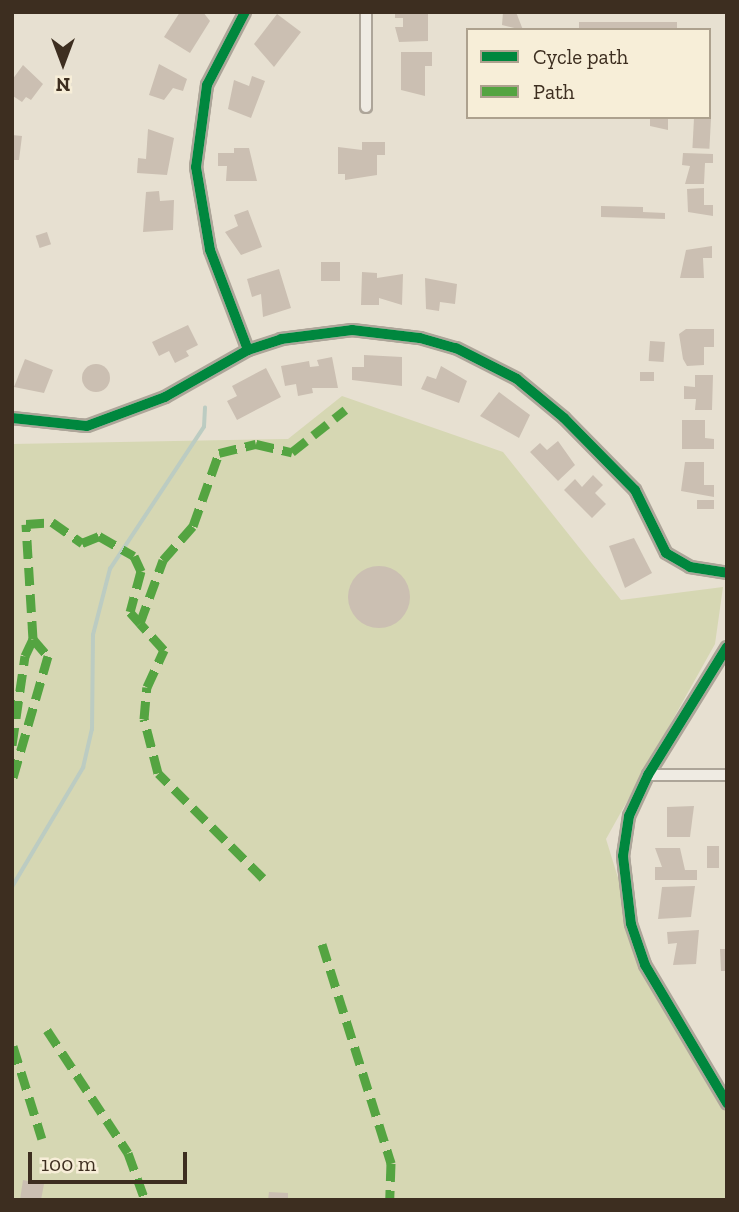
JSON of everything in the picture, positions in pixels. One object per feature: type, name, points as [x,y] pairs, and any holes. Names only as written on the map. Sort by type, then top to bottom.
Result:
[{"type":"street","points":[[245,12],[207,85],[196,167],[211,250],[248,350]]},
{"type":"street","points":[[366,12],[366,107]]},
{"type":"street","points":[[12,418],[87,426],[165,397],[248,350],[281,339],[352,330],[456,348],[517,379],[564,418],[635,490],[666,553],[690,567],[727,573]]},
{"type":"street","points":[[727,647],[648,775],[629,816],[623,856],[631,924],[645,965],[727,1103]]},
{"type":"street","points":[[648,775],[727,775]]},
{"type":"green space","points":[[342,396],[503,452],[621,600],[723,587],[715,644],[606,839],[645,965],[727,1103],[727,1200],[12,1200],[12,444],[288,439]]},
{"type":"building","points":[[180,12],[203,12],[210,21],[190,53],[164,37]]},
{"type":"building","points":[[395,12],[428,12],[428,41],[399,42],[395,27],[403,27],[403,18],[395,18]]},
{"type":"building","points":[[503,12],[516,12],[522,28],[515,28],[502,25]]},
{"type":"building","points":[[277,14],[301,32],[274,67],[254,44]]},
{"type":"building","points":[[579,22],[677,22],[677,28],[579,28]]},
{"type":"building","points":[[401,52],[432,52],[432,66],[425,66],[425,96],[401,90]]},
{"type":"building","points":[[159,64],[187,79],[183,91],[173,88],[164,100],[149,95]]},
{"type":"building","points":[[23,65],[43,84],[31,100],[26,97],[22,102],[13,96],[12,80]]},
{"type":"building","points":[[252,76],[265,81],[251,118],[228,109],[234,80],[249,86]]},
{"type":"building","points":[[650,119],[668,119],[668,130],[650,126]]},
{"type":"building","points":[[694,119],[711,119],[709,149],[692,148]]},
{"type":"building","points":[[148,129],[174,138],[167,175],[137,173],[138,158],[146,159]]},
{"type":"building","points":[[12,135],[22,136],[19,160],[12,160]]},
{"type":"building","points":[[362,142],[385,142],[385,155],[377,155],[377,175],[345,180],[345,174],[338,174],[338,147],[362,150]]},
{"type":"building","points":[[234,148],[249,148],[257,181],[226,181],[227,166],[218,166],[218,153],[234,153]]},
{"type":"building","points":[[683,153],[713,154],[713,163],[705,163],[704,184],[685,184],[690,166],[682,165]]},
{"type":"building","points":[[704,188],[704,205],[713,205],[713,216],[688,212],[687,189]]},
{"type":"building","points":[[159,191],[160,201],[174,200],[173,230],[143,232],[146,192]]},
{"type":"building","points":[[601,206],[643,207],[643,212],[665,213],[665,219],[601,217]]},
{"type":"building","points":[[248,210],[262,247],[241,255],[225,232],[238,226],[234,215]]},
{"type":"building","points":[[47,232],[51,244],[40,248],[36,236]]},
{"type":"building","points":[[712,246],[712,258],[703,258],[704,278],[680,278],[686,250]]},
{"type":"building","points":[[321,262],[340,262],[340,281],[321,281]]},
{"type":"building","points":[[279,269],[291,308],[263,317],[261,294],[252,297],[247,279]]},
{"type":"building","points":[[362,272],[377,273],[377,278],[403,274],[402,305],[379,298],[379,305],[361,305]]},
{"type":"building","points":[[425,278],[457,284],[455,304],[440,302],[439,311],[426,309]]},
{"type":"building","points":[[188,325],[198,345],[186,351],[189,356],[175,363],[169,351],[159,356],[152,342]]},
{"type":"building","points":[[686,329],[714,329],[714,347],[704,347],[704,365],[687,366],[683,359],[679,334]]},
{"type":"building","points":[[650,341],[665,342],[664,362],[649,361]]},
{"type":"building","points":[[364,355],[402,357],[402,386],[352,380],[352,367],[364,367]]},
{"type":"building","points":[[332,357],[338,388],[312,388],[313,393],[298,396],[296,384],[285,386],[281,366],[309,361],[310,367],[319,366],[317,360]]},
{"type":"building","points":[[25,359],[53,370],[44,393],[14,387]]},
{"type":"building","points":[[96,364],[106,368],[110,378],[106,388],[96,392],[86,388],[82,378],[86,368]]},
{"type":"building","points":[[441,366],[467,381],[459,403],[421,389],[427,376],[436,379]]},
{"type":"building","points":[[266,368],[281,397],[237,420],[227,401],[237,396],[232,386]]},
{"type":"building","points":[[640,372],[654,372],[654,381],[640,381]]},
{"type":"building","points":[[695,375],[713,375],[712,410],[695,410],[696,399],[684,399],[684,386],[695,387]]},
{"type":"building","points":[[499,392],[530,415],[519,438],[480,416]]},
{"type":"building","points":[[682,420],[705,420],[705,438],[714,439],[714,449],[682,449]]},
{"type":"building","points":[[558,441],[575,465],[558,481],[530,452],[540,443],[547,450]]},
{"type":"building","points":[[685,462],[704,462],[704,485],[714,485],[714,497],[681,491]]},
{"type":"building","points":[[593,475],[603,485],[595,493],[606,504],[592,518],[564,490],[575,479],[582,487]]},
{"type":"building","points":[[697,500],[714,500],[714,509],[697,509]]},
{"type":"building","points":[[634,538],[652,573],[625,588],[609,546]]},
{"type":"building","points":[[373,566],[385,566],[401,575],[408,585],[408,609],[401,619],[385,628],[373,628],[362,623],[353,614],[348,603],[348,591],[353,580],[362,571]]},
{"type":"building","points":[[694,806],[690,837],[667,837],[667,807]]},
{"type":"building","points":[[707,846],[719,846],[719,868],[707,868]]},
{"type":"building","points":[[655,848],[680,848],[685,870],[697,870],[697,880],[655,880],[655,867],[662,867]]},
{"type":"building","points":[[695,886],[691,917],[658,919],[662,887]]},
{"type":"building","points":[[699,930],[696,964],[673,965],[677,943],[668,944],[667,932]]},
{"type":"building","points":[[720,949],[727,949],[727,971],[721,971]]},
{"type":"building","points":[[23,1180],[44,1184],[41,1200],[20,1200]]},
{"type":"building","points":[[269,1192],[288,1193],[288,1200],[268,1200]]},
{"type":"waterway","points":[[12,887],[83,768],[92,730],[93,635],[110,569],[204,427],[205,408]]},
{"type":"marked path","points":[[263,878],[158,773],[144,719],[147,687],[164,650],[140,623],[163,560],[193,526],[219,453],[256,444],[292,452],[345,410]]},
{"type":"marked path","points":[[33,639],[26,524],[52,522],[82,543],[99,536],[134,556],[141,571],[130,612],[140,623]]},
{"type":"marked path","points":[[12,745],[25,656],[33,639],[48,656],[12,781]]},
{"type":"marked path","points":[[322,944],[391,1163],[390,1200]]},
{"type":"marked path","points":[[47,1030],[128,1153],[145,1200]]},
{"type":"marked path","points":[[13,1046],[42,1139]]},
{"type":"cycle path","points":[[245,12],[207,85],[196,167],[210,250],[248,350]]},
{"type":"cycle path","points":[[12,418],[87,426],[165,397],[248,350],[281,339],[352,330],[420,338],[456,348],[517,379],[564,418],[635,490],[666,553],[690,567],[727,573]]},
{"type":"cycle path","points":[[727,647],[648,775],[629,816],[623,856],[631,924],[645,965],[727,1103]]}]
